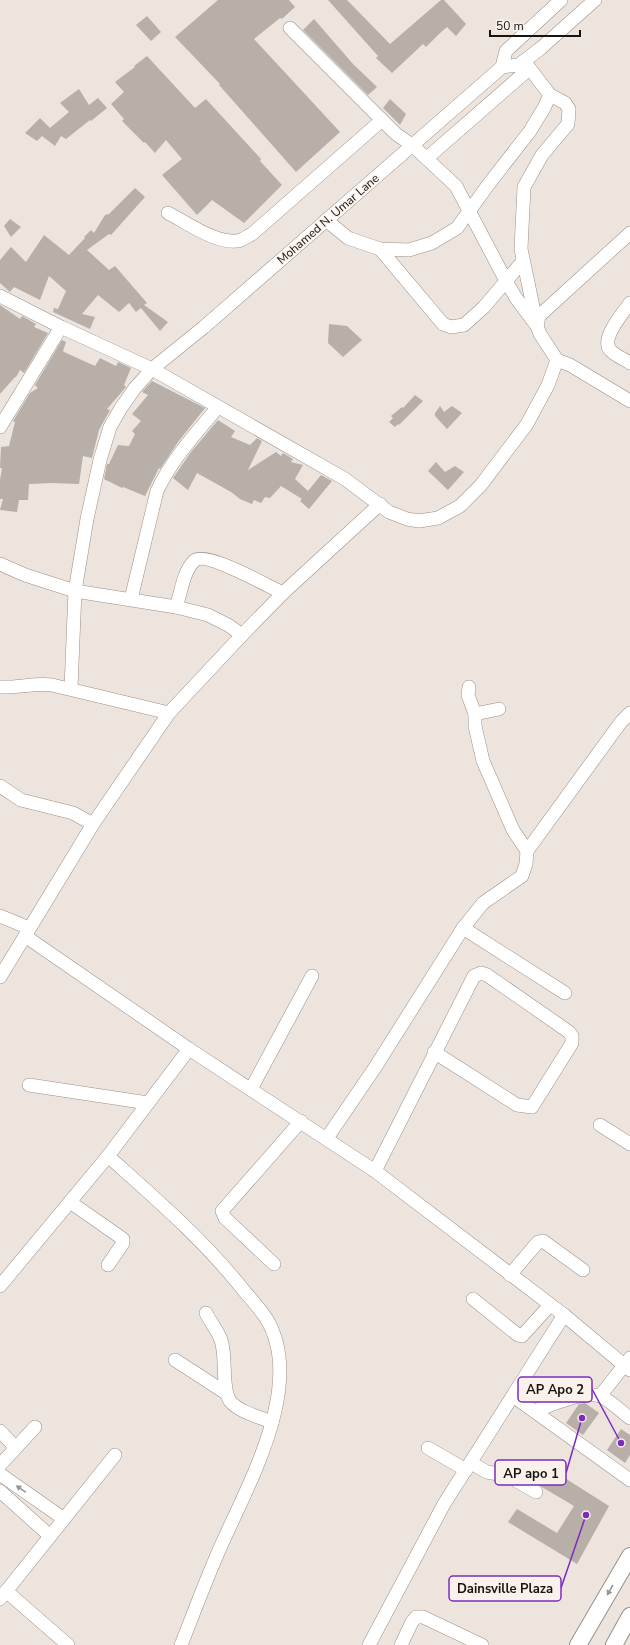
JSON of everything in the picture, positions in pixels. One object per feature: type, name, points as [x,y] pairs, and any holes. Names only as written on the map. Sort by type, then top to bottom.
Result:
[{"type":"main road","points":[[578,1645],[630,1556]]},
{"type":"main road","points":[[614,1645],[630,1616]]},
{"type":"street","name":"Mohamed N. Umar Lane","points":[[502,67],[506,51],[561,0]]},
{"type":"street","name":"Mohamed N. Umar Lane","points":[[70,688],[76,591],[86,519],[100,460],[110,427],[134,388],[152,369],[204,327],[502,67],[527,65],[541,48],[594,0]]},
{"type":"street","points":[[290,28],[396,134],[412,145],[456,186],[506,281],[516,298],[537,326]]},
{"type":"street","points":[[427,158],[527,65],[550,95],[565,103],[569,109],[568,124],[542,155],[524,188],[521,249],[537,326],[540,334],[557,360],[570,365],[630,401]]},
{"type":"street","points":[[326,220],[348,238],[380,250],[409,250],[432,243],[457,228],[530,131],[550,95]]},
{"type":"street","points":[[168,213],[217,238],[240,240],[252,234],[382,120]]},
{"type":"street","points":[[537,326],[539,316],[630,233]]},
{"type":"street","points":[[380,250],[444,324],[451,327],[464,325],[484,307],[524,261]]},
{"type":"street","points":[[0,296],[61,327],[152,369],[345,479],[395,515],[419,521],[438,518],[460,506],[481,485],[527,424],[548,385],[557,360]]},
{"type":"street","points":[[628,312],[608,335],[607,343],[610,351],[630,363]]},
{"type":"street","points":[[0,427],[61,327]]},
{"type":"street","points":[[131,599],[158,491],[175,460],[218,406]]},
{"type":"street","points":[[0,977],[93,824],[169,713],[283,593],[380,504]]},
{"type":"street","points":[[176,607],[185,576],[194,560],[203,558],[226,565],[283,593]]},
{"type":"street","points":[[0,564],[26,575],[76,591],[176,607],[208,615],[228,625],[242,635]]},
{"type":"street","points":[[0,686],[9,687],[38,684],[70,688],[169,713]]},
{"type":"street","points":[[469,687],[468,695],[475,714],[475,726],[483,761],[513,830],[527,851]]},
{"type":"street","points":[[475,714],[499,709]]},
{"type":"street","points":[[327,1138],[376,1066],[463,928],[483,902],[522,876],[526,864],[527,851],[621,722],[630,713]]},
{"type":"street","points":[[0,786],[21,800],[73,813],[93,824]]},
{"type":"street","points":[[0,916],[27,932],[190,1049],[375,1171],[629,1366],[600,1396]]},
{"type":"street","points":[[463,928],[565,993]]},
{"type":"street","points":[[375,1171],[434,1052],[474,976],[481,973],[486,975],[550,1018],[572,1036],[572,1043],[532,1106],[517,1105],[434,1052]]},
{"type":"street","points":[[251,1089],[312,976]]},
{"type":"street","points":[[0,1286],[108,1156],[190,1049]]},
{"type":"street","points":[[29,1085],[148,1103]]},
{"type":"street","points":[[274,1264],[225,1218],[222,1211],[301,1121]]},
{"type":"street","points":[[600,1125],[630,1144]]},
{"type":"street","points":[[108,1156],[180,1221],[225,1266],[266,1318],[274,1335],[280,1368],[279,1386],[272,1422],[261,1458],[217,1555],[182,1645]]},
{"type":"street","points":[[70,1202],[123,1239],[123,1243],[108,1265]]},
{"type":"street","points":[[510,1275],[538,1242],[543,1241],[583,1270]]},
{"type":"street","points":[[473,1299],[518,1335],[522,1336],[550,1304]]},
{"type":"street","points":[[206,1313],[221,1340],[225,1361],[226,1393],[231,1402],[244,1411],[272,1422]]},
{"type":"street","points":[[369,1645],[444,1504],[564,1315]]},
{"type":"street","points":[[175,1360],[226,1393]]},
{"type":"street","points":[[534,1411],[578,1396],[588,1395],[600,1396],[630,1418]]},
{"type":"street","points":[[513,1396],[630,1480]]},
{"type":"street","points":[[0,1465],[35,1427]]},
{"type":"street","points":[[0,1431],[15,1448]]},
{"type":"street","points":[[428,1448],[468,1466],[515,1480],[536,1492]]},
{"type":"street","points":[[68,1645],[3,1595],[115,1455]]},
{"type":"street","points":[[0,1474],[64,1519]]},
{"type":"street","points":[[0,1491],[50,1536]]},
{"type":"street","points":[[401,1645],[416,1617],[423,1617],[482,1645]]},
{"type":"building","points":[[218,0],[289,0],[295,7],[282,19],[280,18],[254,39],[340,132],[296,172],[219,85],[220,84],[175,37]]},
{"type":"building","points":[[328,0],[347,0],[390,44],[441,0],[444,0],[466,24],[456,36],[447,27],[426,47],[423,44],[392,73],[376,58],[378,56]]},
{"type":"building","points":[[147,16],[161,32],[151,41],[136,25]]},
{"type":"building","points":[[314,19],[353,64],[377,87],[368,95],[303,30]]},
{"type":"building","points":[[147,56],[195,108],[206,99],[261,159],[260,161],[282,185],[244,223],[212,200],[197,215],[162,175],[182,159],[166,140],[155,153],[122,121],[124,119],[111,104],[124,92],[115,82]]},
{"type":"building","points":[[79,89],[89,105],[98,98],[107,108],[66,139],[61,136],[55,146],[42,136],[37,141],[25,133],[40,118],[50,128],[69,112],[60,103]]},
{"type":"building","points":[[390,99],[406,114],[400,125],[383,108]]},
{"type":"building","points":[[135,188],[145,197],[111,235],[109,234],[87,250],[109,270],[115,266],[147,303],[144,305],[168,322],[160,331],[141,308],[136,312],[129,303],[119,312],[98,295],[82,314],[95,317],[90,329],[53,312],[54,308],[58,309],[66,291],[49,276],[40,300],[14,287],[10,292],[0,283],[0,260],[11,247],[26,262],[44,235],[69,255],[91,230],[94,233],[105,215],[109,214]]},
{"type":"building","points":[[10,219],[21,227],[11,237],[4,226]]},
{"type":"building","points":[[0,305],[20,319],[22,316],[36,324],[34,327],[48,333],[24,373],[20,370],[16,377],[0,394]]},
{"type":"building","points":[[329,324],[347,326],[362,340],[343,357],[328,343]]},
{"type":"building","points":[[62,340],[66,342],[64,352],[95,366],[100,358],[116,366],[118,362],[131,368],[124,385],[126,387],[107,409],[110,410],[99,430],[92,458],[83,456],[79,484],[29,484],[28,500],[19,500],[17,512],[0,510],[3,499],[0,499],[0,480],[2,468],[0,468],[1,447],[9,446],[15,422],[13,421],[30,393],[38,388],[35,385]]},
{"type":"building","points":[[152,381],[205,408],[178,442],[160,469],[159,468],[145,496],[123,487],[122,488],[104,479],[107,464],[109,464],[118,445],[129,446],[135,434],[132,431],[141,421],[132,414],[148,395],[142,392]]},
{"type":"building","points":[[415,395],[423,401],[399,425],[398,424],[395,427],[389,422],[393,418],[391,416],[402,407],[403,408]]},
{"type":"building","points":[[440,406],[444,412],[452,406],[462,413],[447,429],[435,416],[435,413]]},
{"type":"building","points":[[218,420],[235,431],[231,437],[250,445],[257,438],[262,441],[248,470],[276,452],[281,456],[283,453],[293,459],[291,462],[303,465],[295,479],[308,491],[321,475],[332,481],[309,509],[300,501],[302,499],[281,486],[270,498],[265,497],[261,503],[254,500],[252,504],[240,499],[231,492],[197,473],[188,490],[173,478],[191,452]]},
{"type":"building","points":[[436,462],[445,472],[455,466],[464,472],[448,490],[428,471]]},
{"type":"building","points":[[585,1403],[599,1413],[583,1435],[566,1423],[579,1404]]},
{"type":"building","points":[[621,1429],[630,1435],[630,1455],[625,1463],[607,1450]]},
{"type":"building","points":[[541,1463],[609,1506],[577,1564],[508,1522],[517,1509],[557,1533],[574,1506],[530,1480]]},
{"type":"place","name":"AP apo 1","points":[[582,1418]]},
{"type":"place","name":"AP Apo 2","points":[[621,1443]]},
{"type":"place","name":"Dainsville Plaza","points":[[586,1515]]}]
